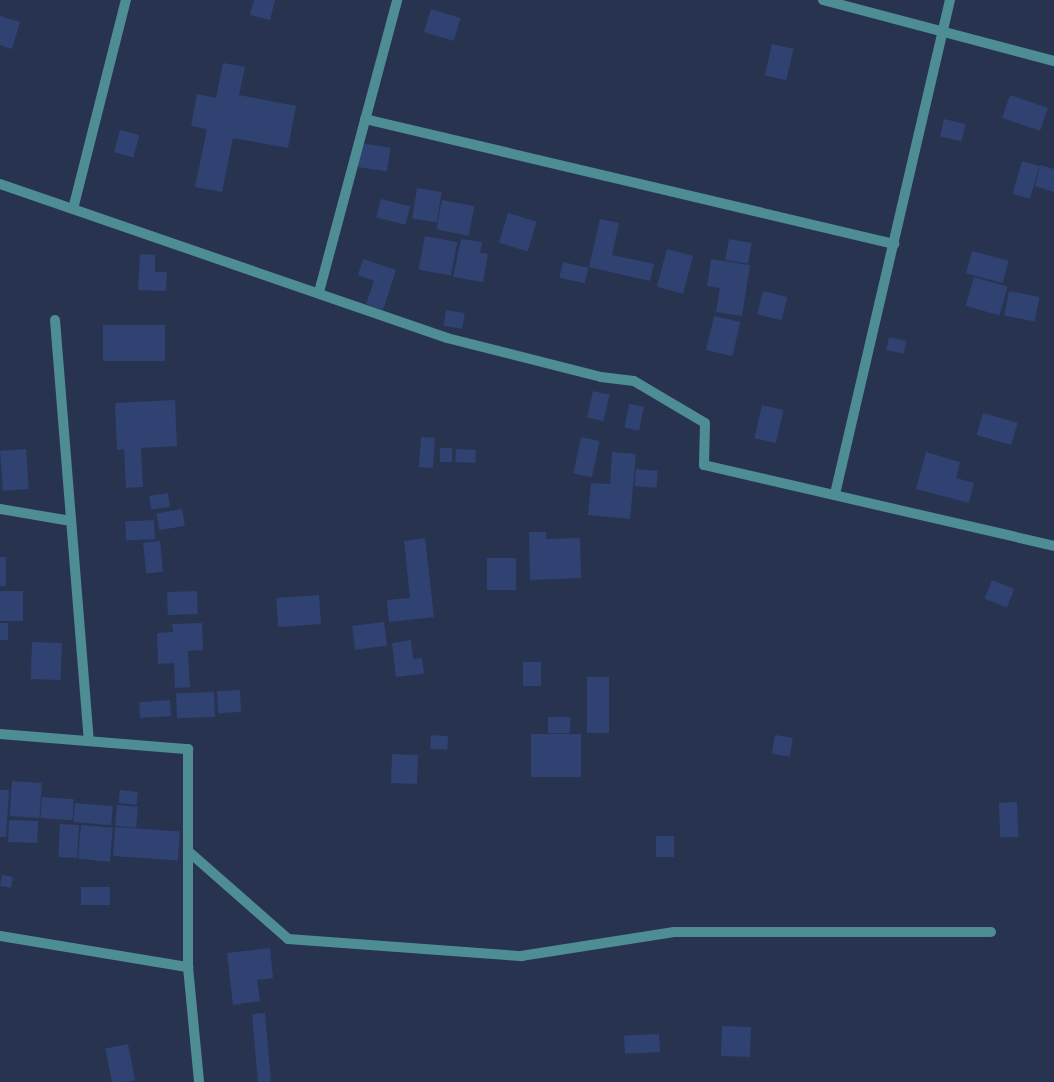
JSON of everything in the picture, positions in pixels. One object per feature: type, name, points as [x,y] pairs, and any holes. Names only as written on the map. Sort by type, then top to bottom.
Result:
[{"type":"street","points":[[74,209],[126,0]]},
{"type":"street","points":[[319,292],[396,0]]},
{"type":"street","points":[[823,0],[1054,61]]},
{"type":"street","points":[[835,494],[950,0]]},
{"type":"street","points":[[365,119],[894,244]]},
{"type":"street","points":[[0,184],[319,292],[447,338],[601,377],[634,381],[705,423],[704,465],[1054,546]]},
{"type":"street","points":[[55,320],[88,741]]},
{"type":"street","points":[[0,509],[72,522]]},
{"type":"street","points":[[0,734],[188,749],[188,966],[199,1082]]},
{"type":"street","points":[[188,851],[288,939],[521,956],[674,932],[991,932]]},
{"type":"street","points":[[0,936],[188,966]]},
{"type":"building","points":[[254,0],[275,0],[270,20],[250,15]]},
{"type":"building","points":[[431,9],[461,18],[454,41],[424,32]]},
{"type":"building","points":[[0,16],[20,22],[12,49],[0,45]]},
{"type":"building","points":[[772,44],[793,49],[786,80],[765,75]]},
{"type":"building","points":[[223,63],[245,67],[239,95],[296,106],[288,148],[233,138],[222,192],[195,187],[207,129],[191,126],[197,94],[216,98]]},
{"type":"building","points":[[1010,95],[1048,108],[1040,131],[1002,118]]},
{"type":"building","points":[[944,119],[965,124],[961,141],[940,137]]},
{"type":"building","points":[[120,130],[139,135],[133,157],[114,152]]},
{"type":"building","points":[[360,143],[391,148],[387,172],[356,167]]},
{"type":"building","points":[[1022,161],[1039,166],[1030,199],[1013,194]]},
{"type":"building","points":[[1040,165],[1054,169],[1054,192],[1035,186]]},
{"type":"building","points":[[417,188],[442,192],[437,223],[412,219]]},
{"type":"building","points":[[381,199],[410,206],[406,225],[376,217]]},
{"type":"building","points":[[442,200],[474,206],[469,236],[436,229]]},
{"type":"building","points":[[508,213],[537,222],[528,251],[499,243]]},
{"type":"building","points":[[600,219],[619,223],[612,255],[654,264],[650,281],[589,267]]},
{"type":"building","points":[[425,236],[457,242],[451,276],[419,269]]},
{"type":"building","points":[[461,239],[482,242],[480,253],[488,254],[483,282],[453,277]]},
{"type":"building","points":[[729,239],[752,243],[748,264],[725,260]]},
{"type":"building","points":[[667,249],[693,256],[683,294],[657,287]]},
{"type":"building","points":[[972,251],[1009,261],[1003,283],[966,273]]},
{"type":"building","points":[[140,254],[155,255],[155,272],[167,272],[166,291],[138,290]]},
{"type":"building","points":[[363,259],[396,270],[383,310],[366,304],[374,281],[358,275]]},
{"type":"building","points":[[711,259],[750,265],[742,316],[716,312],[720,288],[707,286]]},
{"type":"building","points":[[563,262],[588,268],[585,283],[559,278]]},
{"type":"building","points":[[974,277],[1008,287],[999,315],[966,306]]},
{"type":"building","points":[[763,291],[787,297],[781,320],[757,314]]},
{"type":"building","points":[[1009,291],[1039,297],[1035,321],[1004,316]]},
{"type":"building","points":[[446,310],[465,313],[462,329],[443,326]]},
{"type":"building","points":[[714,316],[740,322],[732,356],[706,350]]},
{"type":"building","points":[[103,325],[165,325],[165,361],[103,361]]},
{"type":"building","points":[[889,337],[907,341],[904,354],[886,350]]},
{"type":"building","points":[[593,391],[610,395],[603,421],[587,417]]},
{"type":"building","points":[[175,400],[177,446],[141,448],[143,487],[126,488],[124,449],[117,450],[115,403]]},
{"type":"building","points":[[629,404],[644,407],[639,430],[624,428]]},
{"type":"building","points":[[762,405],[783,410],[776,443],[754,438]]},
{"type":"building","points":[[983,413],[1018,423],[1011,445],[977,435]]},
{"type":"building","points":[[421,437],[435,438],[433,468],[419,467]]},
{"type":"building","points":[[581,437],[600,441],[592,477],[573,473]]},
{"type":"building","points":[[440,448],[452,448],[452,462],[440,462]]},
{"type":"building","points":[[26,449],[29,489],[3,491],[0,451]]},
{"type":"building","points":[[456,449],[476,450],[475,463],[455,462]]},
{"type":"building","points":[[612,452],[636,454],[630,519],[588,515],[591,483],[610,484]]},
{"type":"building","points":[[926,452],[960,462],[956,478],[974,483],[969,503],[916,489]]},
{"type":"building","points":[[636,469],[658,471],[656,488],[635,486]]},
{"type":"building","points":[[168,493],[170,507],[151,510],[149,496]]},
{"type":"building","points":[[182,509],[185,526],[159,530],[156,514]]},
{"type":"building","points":[[154,520],[155,539],[126,540],[125,522]]},
{"type":"building","points":[[529,532],[546,532],[546,539],[580,538],[581,578],[530,580]]},
{"type":"building","points":[[425,538],[434,617],[389,622],[387,600],[410,598],[404,541]]},
{"type":"building","points":[[160,541],[163,572],[146,574],[143,543]]},
{"type":"building","points":[[0,557],[6,557],[6,586],[0,586]]},
{"type":"building","points":[[487,558],[516,558],[516,590],[487,590]]},
{"type":"building","points":[[992,580],[1014,589],[1007,608],[985,599]]},
{"type":"building","points":[[0,591],[23,591],[23,621],[0,621]]},
{"type":"building","points":[[197,591],[198,614],[168,615],[167,592]]},
{"type":"building","points":[[319,595],[321,624],[278,627],[276,598]]},
{"type":"building","points":[[384,622],[387,646],[355,650],[352,626]]},
{"type":"building","points":[[0,623],[8,623],[8,640],[0,640]]},
{"type":"building","points":[[202,623],[203,650],[188,651],[190,687],[175,688],[174,663],[158,664],[157,633],[173,632],[172,624]]},
{"type":"building","points":[[411,640],[413,659],[422,658],[424,674],[396,677],[392,643]]},
{"type":"building","points":[[32,642],[62,643],[61,680],[31,679]]},
{"type":"building","points":[[523,662],[541,662],[541,686],[523,686]]},
{"type":"building","points":[[587,677],[609,677],[609,733],[587,733]]},
{"type":"building","points":[[240,690],[241,712],[218,713],[217,691]]},
{"type":"building","points":[[214,692],[215,717],[177,718],[176,693]]},
{"type":"building","points":[[170,700],[171,716],[140,718],[139,702]]},
{"type":"building","points":[[548,717],[570,717],[570,733],[548,733]]},
{"type":"building","points":[[531,734],[581,734],[581,777],[531,777]]},
{"type":"building","points":[[431,735],[448,736],[447,750],[430,749]]},
{"type":"building","points":[[775,735],[793,738],[790,757],[772,754]]},
{"type":"building","points":[[392,754],[418,755],[417,784],[391,783]]},
{"type":"building","points":[[12,781],[42,783],[39,818],[10,816]]},
{"type":"building","points":[[0,790],[9,790],[6,837],[0,837]]},
{"type":"building","points":[[120,790],[138,792],[137,805],[119,803]]},
{"type":"building","points":[[42,797],[74,799],[72,820],[41,818]]},
{"type":"building","points":[[1017,802],[1018,837],[1000,838],[999,803]]},
{"type":"building","points":[[75,803],[113,806],[111,825],[73,822]]},
{"type":"building","points":[[117,805],[138,807],[136,828],[115,826]]},
{"type":"building","points":[[9,820],[38,821],[37,843],[8,842]]},
{"type":"building","points":[[60,824],[79,825],[77,858],[58,857]]},
{"type":"building","points":[[81,825],[113,828],[110,862],[78,859]]},
{"type":"building","points":[[115,827],[180,832],[178,860],[113,856]]},
{"type":"building","points":[[656,836],[674,836],[674,857],[656,857]]},
{"type":"building","points":[[2,875],[13,877],[11,888],[0,886]]},
{"type":"building","points":[[81,887],[110,887],[110,905],[81,905]]},
{"type":"building","points":[[270,948],[273,978],[257,980],[260,1001],[233,1005],[227,953]]},
{"type":"building","points":[[265,1013],[271,1082],[258,1082],[252,1014]]},
{"type":"building","points":[[722,1026],[751,1027],[750,1057],[721,1056]]},
{"type":"building","points":[[659,1034],[660,1052],[625,1054],[624,1036]]},
{"type":"building","points":[[128,1044],[135,1080],[112,1082],[105,1048]]}]
